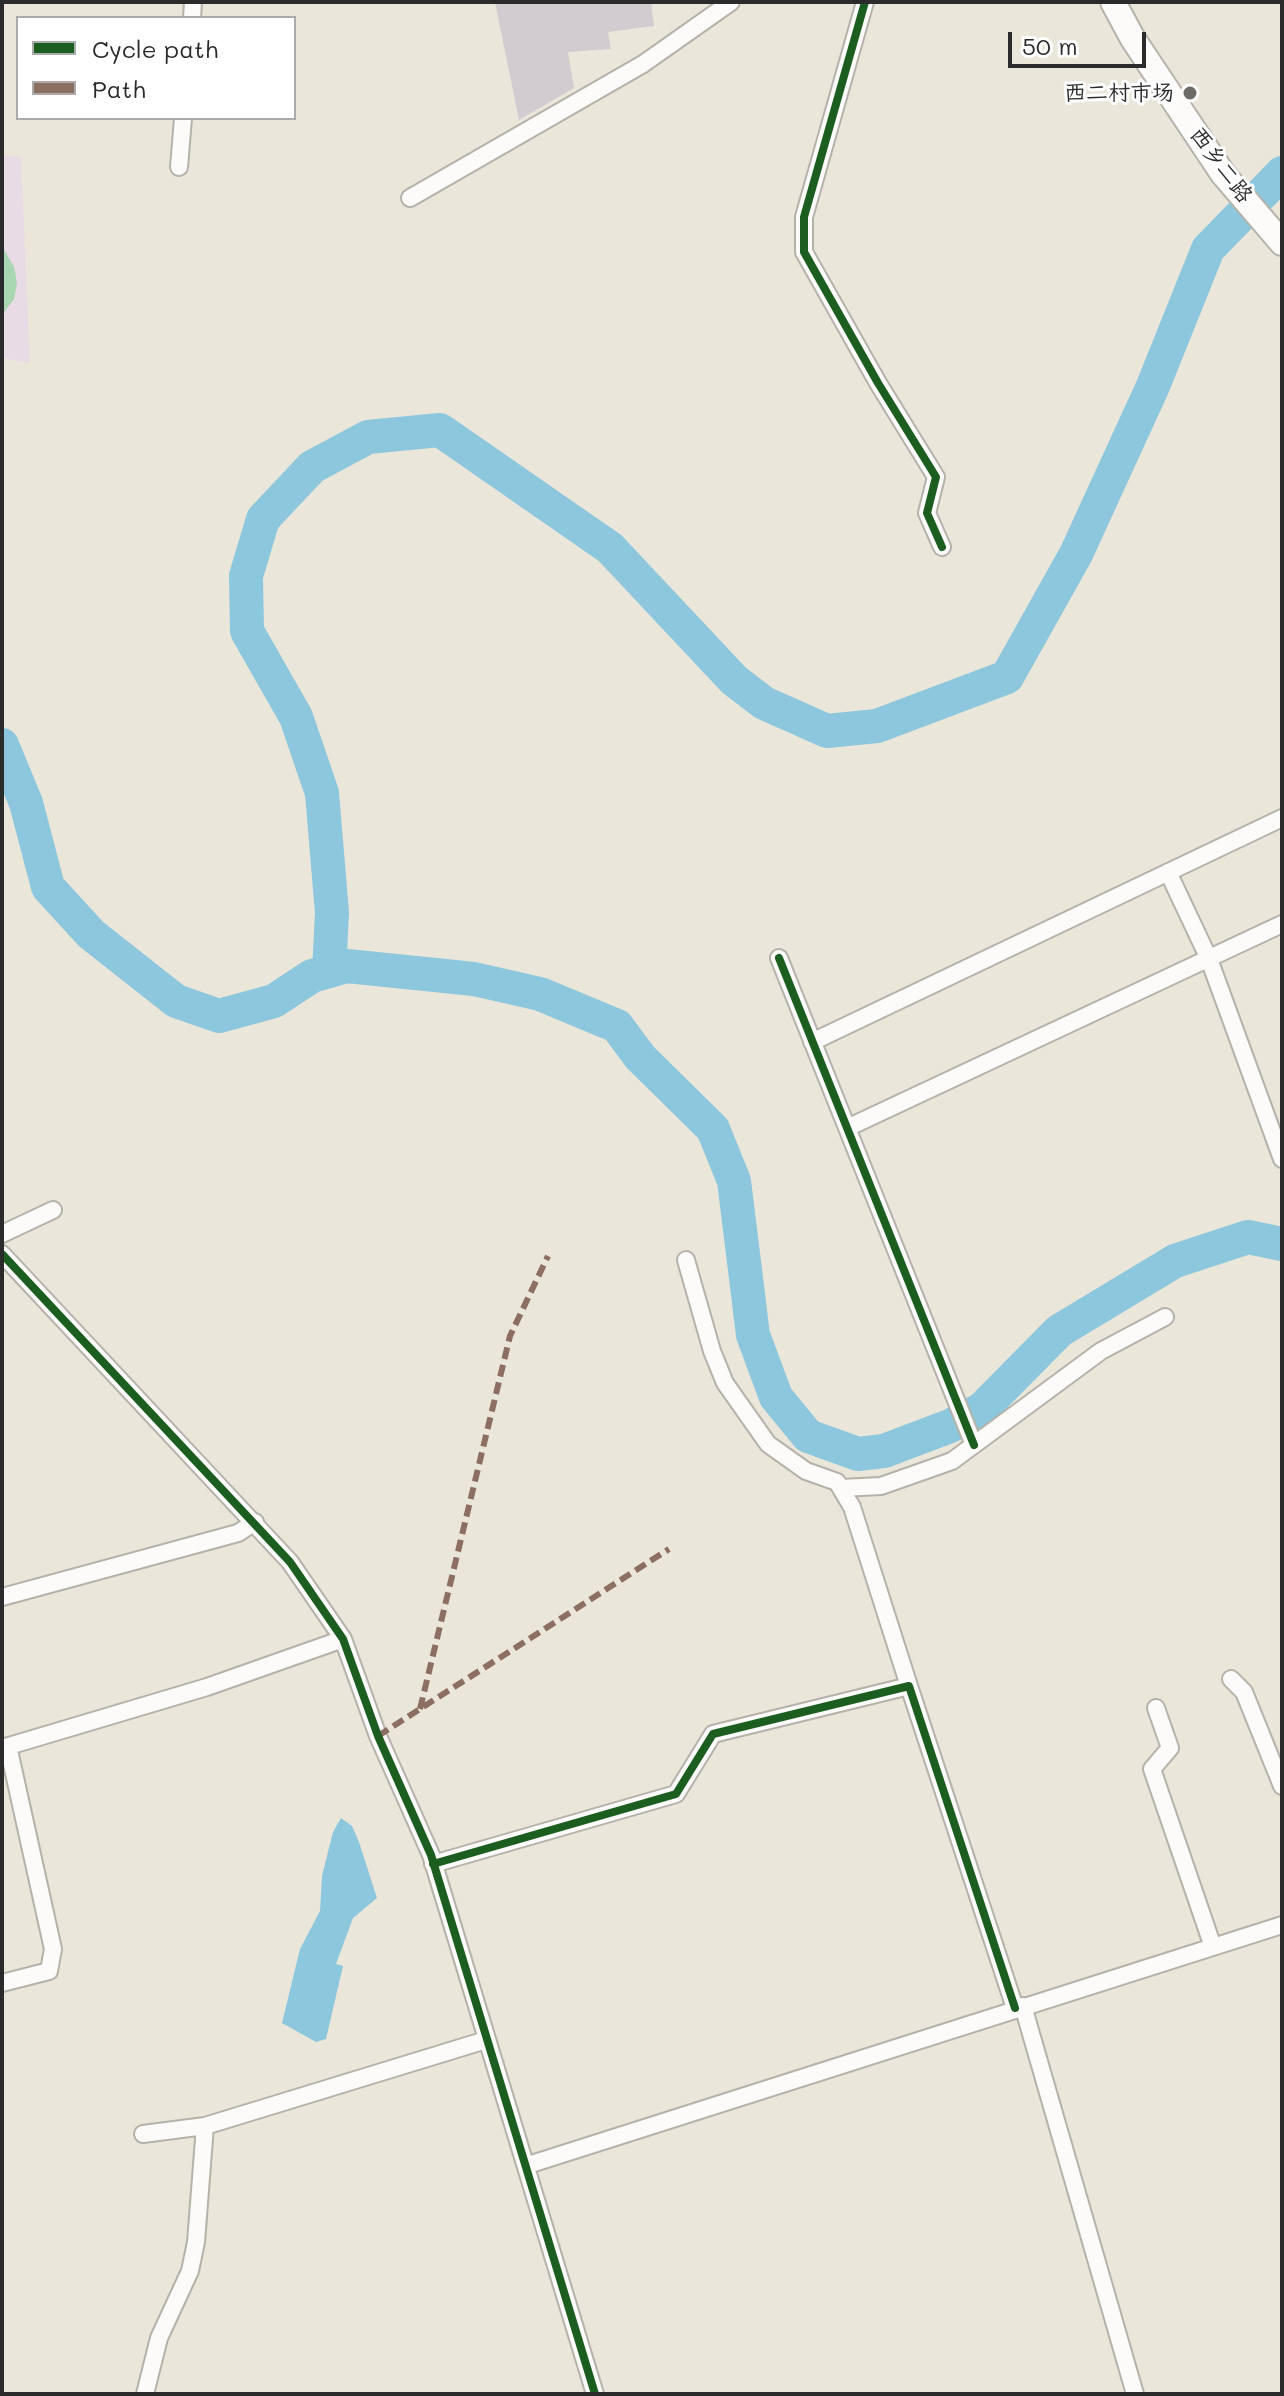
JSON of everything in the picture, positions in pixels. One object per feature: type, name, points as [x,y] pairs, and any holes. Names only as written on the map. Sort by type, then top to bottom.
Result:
[{"type":"street","points":[[410,198],[643,64],[731,2]]},
{"type":"street","points":[[865,2],[804,217],[804,252],[878,383],[936,477],[927,513],[942,547]]},
{"type":"street","name":"西乡二路","points":[[1113,2],[1133,39],[1223,174],[1277,236]]},
{"type":"street","points":[[179,167],[183,120]]},
{"type":"street","points":[[812,1042],[1282,818]]},
{"type":"street","points":[[1168,872],[1209,959],[1282,1159]]},
{"type":"street","points":[[847,1128],[1282,924]]},
{"type":"street","points":[[779,958],[974,1445]]},
{"type":"street","points":[[2,1234],[53,1210]]},
{"type":"street","points":[[2,1254],[255,1522],[290,1562],[343,1639],[378,1736],[433,1864],[486,2040],[528,2165],[595,2394]]},
{"type":"street","points":[[686,1260],[712,1351],[725,1383],[768,1444],[806,1471],[837,1482],[872,1564],[909,1686],[1019,2007],[1135,2394]]},
{"type":"street","points":[[841,1488],[881,1486],[952,1461],[1101,1351],[1165,1317]]},
{"type":"street","points":[[2,1597],[238,1533],[255,1522]]},
{"type":"street","points":[[2,1983],[49,1971],[53,1949],[5,1747],[207,1687],[343,1639]]},
{"type":"street","points":[[1231,1679],[1244,1692],[1282,1786]]},
{"type":"street","points":[[433,1864],[676,1794],[713,1734],[909,1686]]},
{"type":"street","points":[[1156,1708],[1170,1748],[1152,1769],[1213,1947]]},
{"type":"street","points":[[528,2165],[1282,1925]]},
{"type":"street","points":[[143,2134],[205,2126],[486,2040]]},
{"type":"street","points":[[145,2394],[159,2338],[190,2271],[196,2242],[205,2126]]},
{"type":"shaded area","points":[[2,155],[21,157],[30,363],[2,358]]},
{"type":"green space","points":[[2,246],[14,267],[17,283],[14,299],[2,315]]},
{"type":"water","points":[[341,1818],[352,1826],[377,1898],[353,1918],[336,1964],[343,1966],[326,2039],[316,2042],[282,2023],[300,1949],[320,1911],[322,1876],[333,1832]]},
{"type":"building","points":[[495,2],[651,2],[654,26],[608,32],[611,49],[568,52],[574,88],[519,120]]},
{"type":"waterway","points":[[329,971],[332,913],[322,793],[296,717],[247,631],[246,576],[263,519],[312,467],[368,437],[440,430],[610,548],[734,680],[764,703],[827,731],[877,726],[1007,677],[1076,554],[1153,386],[1208,249],[1282,173]]},
{"type":"waterway","points":[[2,745],[26,803],[48,887],[91,934],[176,1001],[219,1016],[274,1001],[312,976],[347,966],[474,979],[540,994],[617,1026],[640,1057],[713,1129],[734,1181],[753,1335],[776,1397],[808,1436],[858,1454],[884,1451],[950,1426],[982,1409],[1059,1331],[1175,1261],[1248,1237],[1282,1244]]},
{"type":"marked path","points":[[420,1709],[510,1336],[548,1256]]},
{"type":"marked path","points":[[378,1736],[669,1549]]},
{"type":"cycle path","points":[[865,2],[804,217],[804,252],[878,383],[936,477],[927,513],[942,547]]},
{"type":"cycle path","points":[[779,958],[974,1445]]},
{"type":"cycle path","points":[[2,1254],[290,1562],[343,1639],[378,1736],[431,1855],[595,2394]]},
{"type":"cycle path","points":[[433,1864],[676,1794],[713,1734],[909,1686],[1015,2008]]},
{"type":"place","name":"西二村市场","points":[[1190,93]]}]
